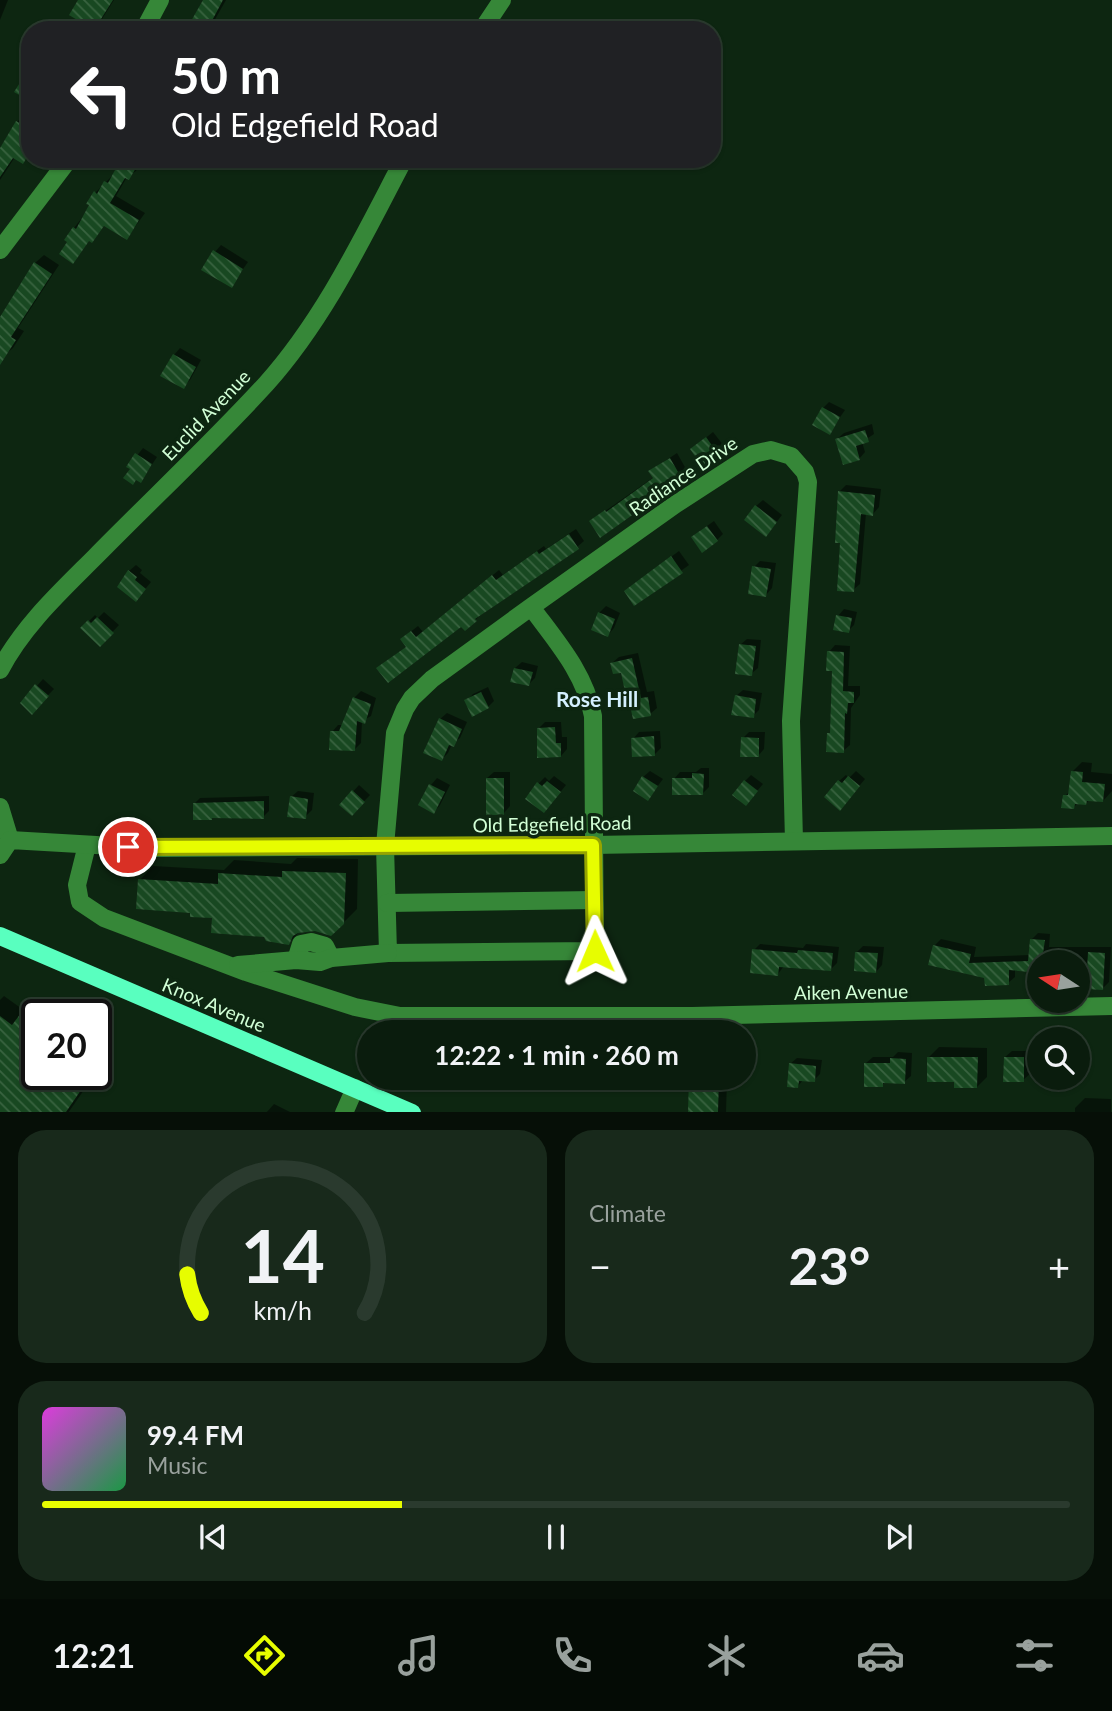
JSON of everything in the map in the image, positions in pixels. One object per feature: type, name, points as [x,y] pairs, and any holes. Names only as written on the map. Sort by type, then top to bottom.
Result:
[{"type":"main road","name":"Knox Avenue","points":[[0,936],[408,1112]]},
{"type":"street","points":[[149,21],[160,0]]},
{"type":"street","points":[[488,21],[502,0]]},
{"type":"street","points":[[0,250],[62,168]]},
{"type":"street","name":"Euclid Avenue","points":[[0,670],[34,618],[224,428],[268,381],[313,325],[399,168]]},
{"type":"street","name":"Radiance Drive","points":[[388,953],[385,846],[396,733],[405,709],[432,679],[530,607],[676,504],[753,454],[771,450],[791,456],[805,472],[808,482],[791,721],[794,841]]},
{"type":"street","points":[[231,966],[296,960],[308,963],[331,958],[388,953],[595,951],[593,716],[590,700],[578,672],[530,607]]},
{"type":"street","points":[[0,807],[5,847]]},
{"type":"street","name":"Old Edgefield Road","points":[[5,847],[593,845],[1112,836]]},
{"type":"street","name":"Aiken Avenue","points":[[87,845],[77,885],[80,902],[104,918],[231,966],[355,1007],[400,1016],[692,1016],[1112,1006]]},
{"type":"street","points":[[387,903],[594,901]]},
{"type":"street","points":[[344,1112],[355,1088]]},
{"type":"building","points":[[78,0],[113,0],[100,21],[79,21],[69,15]]},
{"type":"building","points":[[203,0],[223,0],[212,21],[191,21]]},
{"type":"building","points":[[21,81],[21,96],[14,92]]},
{"type":"building","points":[[16,121],[21,124],[21,163],[13,158],[0,177],[0,148]]},
{"type":"building","points":[[116,168],[136,168],[129,180],[125,178],[110,203],[139,220],[127,240],[104,226],[92,243],[89,241],[73,264],[59,254],[67,242],[64,240],[73,227],[76,229],[94,191],[97,194],[104,181],[108,183]]},
{"type":"building","points":[[213,250],[243,269],[232,288],[201,270]]},
{"type":"building","points":[[34,262],[52,274],[11,337],[16,340],[0,365],[0,317]]},
{"type":"building","points":[[173,354],[196,367],[184,389],[160,376]]},
{"type":"building","points":[[822,407],[840,417],[830,435],[812,425]]},
{"type":"building","points":[[865,430],[869,442],[856,446],[860,460],[843,465],[835,439]]},
{"type":"building","points":[[706,437],[718,454],[702,466],[690,449]]},
{"type":"building","points":[[135,453],[152,464],[141,483],[136,480],[133,485],[123,478],[130,469],[126,467]]},
{"type":"building","points":[[670,458],[685,484],[664,497],[662,494],[600,538],[589,521],[653,478],[648,471]]},
{"type":"building","points":[[838,491],[875,495],[873,516],[861,514],[854,592],[837,591],[840,543],[835,543]]},
{"type":"building","points":[[755,505],[777,522],[766,537],[744,520]]},
{"type":"building","points":[[707,526],[718,541],[702,553],[691,537]]},
{"type":"building","points":[[569,534],[579,549],[475,619],[477,621],[465,631],[461,627],[388,683],[376,668],[406,647],[400,639],[411,631],[416,637],[492,575],[496,580],[537,551],[539,554]]},
{"type":"building","points":[[671,556],[683,573],[634,606],[624,591]]},
{"type":"building","points":[[752,566],[771,569],[766,597],[748,594]]},
{"type":"building","points":[[128,570],[146,589],[136,602],[117,587]]},
{"type":"building","points":[[598,612],[615,619],[608,637],[591,630]]},
{"type":"building","points":[[836,615],[852,618],[849,633],[833,630]]},
{"type":"building","points":[[97,617],[114,633],[100,647],[80,628],[88,620],[91,623]]},
{"type":"building","points":[[739,644],[756,646],[752,676],[735,674]]},
{"type":"building","points":[[827,651],[844,652],[843,691],[854,692],[854,703],[848,703],[847,714],[845,713],[844,753],[826,752],[827,733],[830,733],[832,671],[826,671]]},
{"type":"building","points":[[632,658],[641,698],[648,697],[651,716],[633,719],[621,673],[613,674],[610,663]]},
{"type":"building","points":[[514,668],[533,672],[529,686],[510,682]]},
{"type":"building","points":[[35,684],[49,696],[32,715],[20,703]]},
{"type":"building","points":[[481,692],[489,708],[472,717],[464,700]]},
{"type":"building","points":[[735,695],[756,699],[754,718],[731,715]]},
{"type":"building","points":[[353,697],[371,704],[365,724],[357,721],[355,751],[329,750],[330,731],[339,731]]},
{"type":"building","points":[[439,718],[462,729],[454,747],[449,745],[442,761],[423,753]]},
{"type":"building","points":[[555,727],[556,743],[561,743],[561,757],[537,758],[537,728]]},
{"type":"building","points":[[654,736],[655,756],[632,757],[631,738]]},
{"type":"building","points":[[741,737],[759,738],[759,757],[740,757]]},
{"type":"building","points":[[1071,771],[1083,772],[1082,782],[1105,784],[1103,802],[1087,801],[1086,805],[1075,804],[1074,809],[1061,808],[1063,795],[1068,795]]},
{"type":"building","points":[[692,773],[704,774],[703,795],[672,795],[672,778],[692,778]]},
{"type":"building","points":[[642,776],[658,786],[648,801],[633,791]]},
{"type":"building","points":[[848,776],[860,786],[840,811],[824,797],[838,780],[842,783]]},
{"type":"building","points":[[486,778],[504,778],[504,815],[486,815]]},
{"type":"building","points":[[744,780],[758,791],[746,806],[732,795]]},
{"type":"building","points":[[547,781],[561,792],[544,813],[525,799],[537,782],[542,786]]},
{"type":"building","points":[[429,784],[445,792],[434,814],[418,805]]},
{"type":"building","points":[[352,790],[365,802],[352,816],[339,805]]},
{"type":"building","points":[[290,796],[308,799],[306,819],[287,817]]},
{"type":"building","points":[[264,801],[264,819],[193,820],[193,803]]},
{"type":"building","points":[[282,871],[346,873],[344,924],[331,936],[315,931],[298,933],[293,936],[289,945],[266,941],[264,937],[211,933],[212,918],[190,917],[190,913],[136,909],[138,879],[218,884],[218,873],[282,877]]},
{"type":"building","points":[[1030,939],[1045,940],[1043,950],[1029,950]]},
{"type":"building","points":[[933,945],[971,954],[969,963],[1027,961],[1027,972],[1009,970],[1009,985],[985,986],[984,978],[928,965]]},
{"type":"building","points":[[752,949],[833,953],[831,971],[779,967],[778,976],[750,973]]},
{"type":"building","points":[[855,952],[878,953],[876,973],[854,971]]},
{"type":"building","points":[[1090,952],[1105,953],[1103,990],[1090,989]]},
{"type":"building","points":[[21,1013],[21,1090],[81,1090],[66,1112],[0,1112],[0,1016],[12,1025]]},
{"type":"building","points":[[927,1057],[978,1057],[977,1088],[954,1088],[954,1082],[927,1082]]},
{"type":"building","points":[[1004,1057],[1024,1057],[1024,1082],[1003,1082]]},
{"type":"building","points":[[890,1058],[906,1059],[905,1084],[883,1083],[883,1087],[864,1087],[864,1063],[890,1063]]},
{"type":"building","points":[[789,1063],[816,1066],[815,1082],[799,1081],[798,1088],[787,1087]]},
{"type":"building","points":[[689,1090],[719,1090],[718,1112],[688,1112]]},
{"type":"district","name":"Rose Hill","points":[[597,700]]},
{"type":"route","points":[[128,847],[593,845],[595,951]]}]
